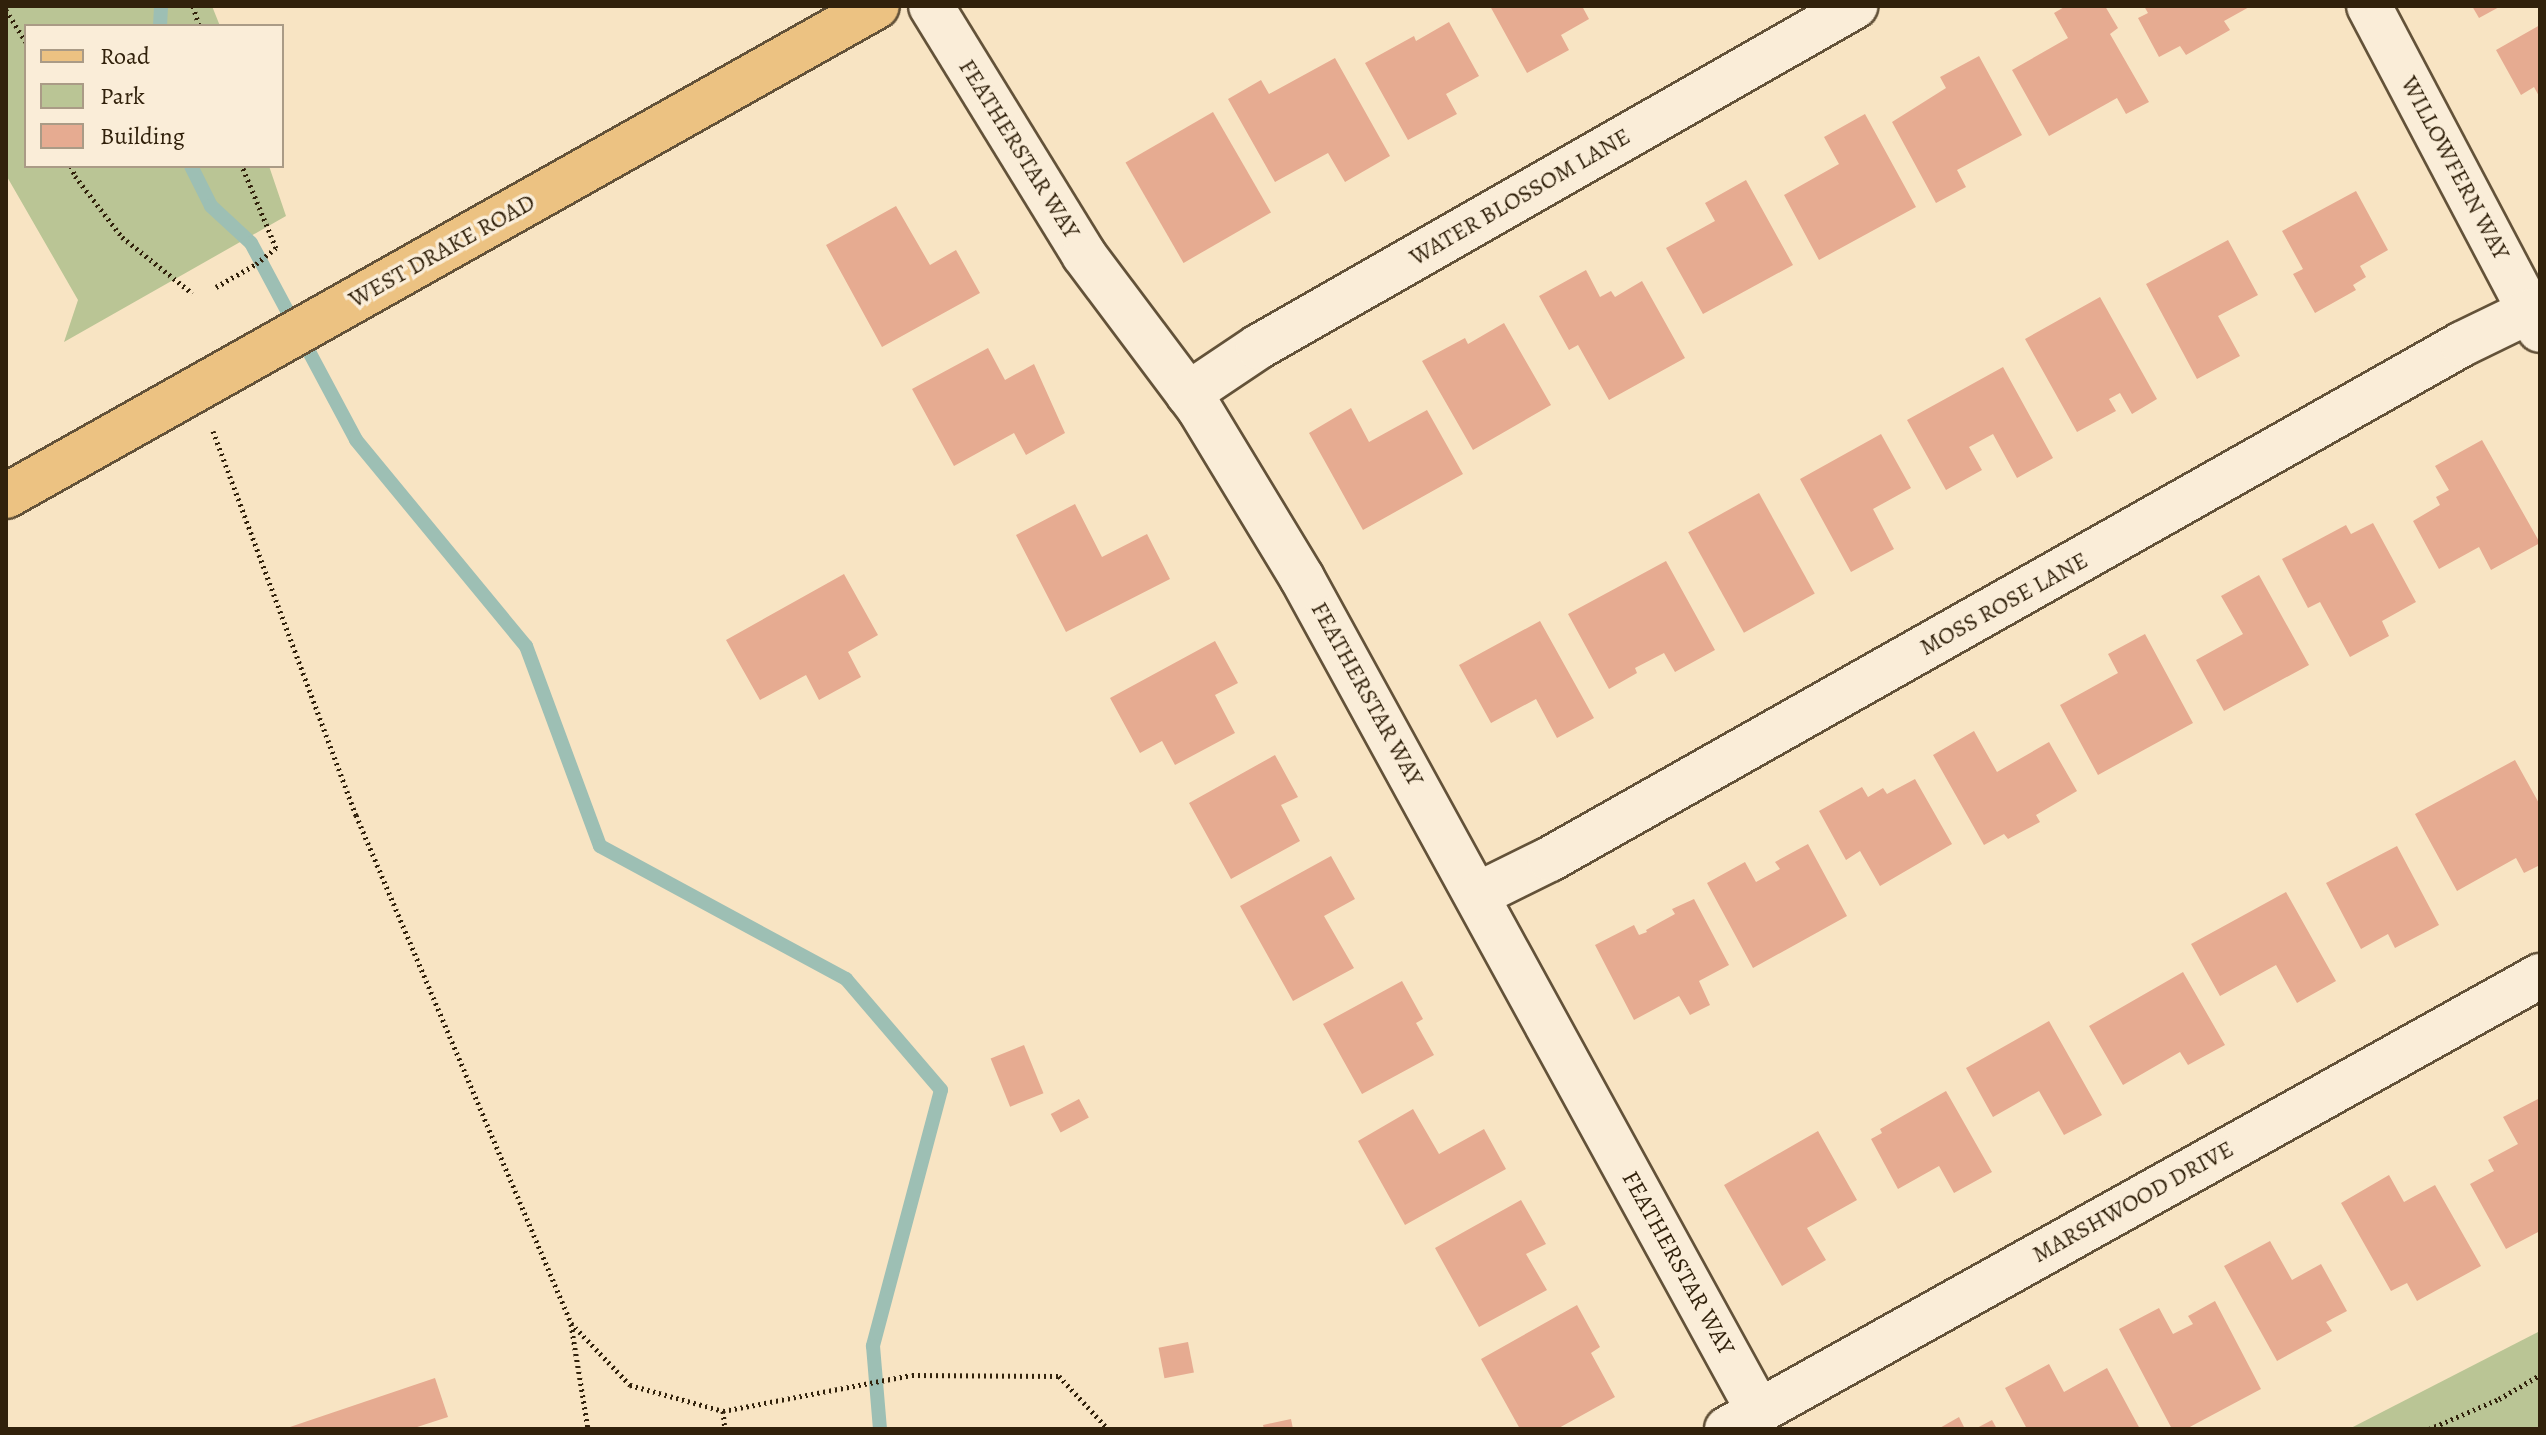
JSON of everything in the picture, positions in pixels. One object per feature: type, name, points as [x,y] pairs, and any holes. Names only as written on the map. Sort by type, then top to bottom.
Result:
[{"type":"main road","name":"WEST DRAKE ROAD","points":[[6,496],[877,6]]},
{"type":"street","name":"FEATHERSTAR WAY","points":[[931,6],[1084,255],[1188,394],[1302,578],[1477,895],[1743,1420]]},
{"type":"street","name":"WILLOWFERN WAY","points":[[2369,6],[2535,320]]},
{"type":"street","name":"WATER BLOSSOM LANE","points":[[1188,394],[1258,347],[1850,7]]},
{"type":"street","name":"MOSS ROSE LANE","points":[[1477,895],[1550,859],[2462,344],[2535,320]]},
{"type":"street","name":"MARSHWOOD DRIVE","points":[[1743,1420],[2540,976]]},
{"type":"path","points":[[6,10],[24,39]]},
{"type":"path","points":[[72,168],[122,237],[192,293]]},
{"type":"path","points":[[216,287],[256,264],[276,248],[243,168]]},
{"type":"path","points":[[197,388],[356,815],[571,1323],[588,1429]]},
{"type":"path","points":[[571,1323],[630,1385],[723,1411],[912,1375],[1059,1376],[1108,1429]]},
{"type":"path","points":[[2429,1429],[2499,1399],[2540,1375]]},
{"type":"path","points":[[723,1411],[725,1429]]},
{"type":"green space","points":[[6,6],[212,6],[219,24],[24,24],[24,168],[270,168],[286,216],[64,342],[78,300],[6,175]]},
{"type":"green space","points":[[2540,1331],[2540,1429],[2349,1429]]},
{"type":"building","points":[[1490,6],[1582,6],[1589,19],[1561,35],[1569,50],[1527,73]]},
{"type":"building","points":[[2066,6],[2105,6],[2118,28],[2110,34],[2149,102],[2126,114],[2117,98],[2049,136],[2012,70],[2068,38],[2054,13]]},
{"type":"building","points":[[2144,6],[2251,6],[2224,21],[2230,30],[2186,55],[2180,46],[2159,57],[2138,18],[2148,13]]},
{"type":"building","points":[[2472,6],[2501,6],[2479,18]]},
{"type":"building","points":[[1449,22],[1479,76],[1446,94],[1457,114],[1408,140],[1365,63],[1414,36],[1416,41]]},
{"type":"building","points":[[2540,25],[2540,98],[2534,87],[2521,95],[2496,50]]},
{"type":"building","points":[[1979,56],[2022,135],[1957,170],[1966,187],[1936,203],[1892,122],[1946,88],[1940,77]]},
{"type":"building","points":[[1335,58],[1390,156],[1345,182],[1328,153],[1275,182],[1228,99],[1261,80],[1269,94]]},
{"type":"building","points":[[1213,112],[1271,212],[1184,263],[1126,162]]},
{"type":"building","points":[[1865,114],[1916,207],[1819,260],[1784,195],[1839,164],[1824,137]]},
{"type":"building","points":[[1746,180],[1793,265],[1703,314],[1666,248],[1715,221],[1705,203]]},
{"type":"building","points":[[2356,191],[2388,250],[2360,266],[2366,277],[2353,285],[2356,290],[2315,313],[2293,274],[2303,269],[2282,231]]},
{"type":"building","points":[[896,206],[930,265],[956,250],[980,293],[882,347],[826,245]]},
{"type":"building","points":[[2228,240],[2258,295],[2218,316],[2240,356],[2197,379],[2146,284]]},
{"type":"building","points":[[1586,270],[1600,297],[1611,291],[1615,297],[1642,281],[1685,358],[1609,400],[1578,345],[1569,350],[1539,296]]},
{"type":"building","points":[[2100,297],[2157,399],[2132,414],[2120,393],[2109,399],[2116,411],[2077,432],[2025,339]]},
{"type":"building","points":[[1504,323],[1551,405],[1473,450],[1422,361],[1465,338],[1468,344]]},
{"type":"building","points":[[988,348],[1005,380],[1034,364],[1065,433],[1026,455],[1014,433],[954,466],[912,389]]},
{"type":"building","points":[[2003,367],[2053,458],[2017,478],[1993,434],[1969,447],[1982,470],[1946,490],[1907,420]]},
{"type":"building","points":[[1351,408],[1369,442],[1427,410],[1463,474],[1363,530],[1309,433]]},
{"type":"building","points":[[1881,434],[1911,488],[1873,509],[1894,549],[1851,572],[1800,479]]},
{"type":"building","points":[[2482,440],[2540,543],[2491,570],[2479,547],[2439,569],[2413,521],[2440,505],[2436,497],[2449,490],[2435,466]]},
{"type":"building","points":[[1759,493],[1815,594],[1744,633],[1688,532]]},
{"type":"building","points":[[1075,504],[1102,557],[1147,534],[1170,579],[1066,632],[1016,535]]},
{"type":"building","points":[[2373,523],[2416,602],[2382,621],[2389,636],[2350,657],[2320,602],[2308,608],[2282,559],[2346,525],[2351,534]]},
{"type":"building","points":[[1666,561],[1715,650],[1675,672],[1664,653],[1635,668],[1637,673],[1609,689],[1568,614]]},
{"type":"building","points":[[844,574],[878,635],[848,652],[861,677],[819,700],[806,675],[760,700],[726,640]]},
{"type":"building","points":[[2259,575],[2309,665],[2224,711],[2196,660],[2243,634],[2221,596]]},
{"type":"building","points":[[1540,621],[1594,718],[1557,738],[1536,699],[1491,723],[1459,665]]},
{"type":"building","points":[[2145,634],[2193,723],[2098,775],[2060,705],[2118,673],[2108,654]]},
{"type":"building","points":[[1215,641],[1238,683],[1215,695],[1235,733],[1175,765],[1162,741],[1140,753],[1110,698]]},
{"type":"building","points":[[1974,731],[1997,772],[2049,742],[2077,791],[2036,815],[2040,822],[2008,839],[2004,834],[1984,845],[1933,755]]},
{"type":"building","points":[[1275,755],[1298,797],[1281,805],[1300,841],[1231,879],[1189,803]]},
{"type":"building","points":[[2515,760],[2540,805],[2540,865],[2524,873],[2516,858],[2457,891],[2415,814]]},
{"type":"building","points":[[1915,779],[1952,844],[1880,886],[1860,851],[1846,860],[1819,811],[1862,787],[1868,797],[1883,788],[1887,794]]},
{"type":"building","points":[[1808,844],[1847,916],[1753,968],[1707,883],[1745,862],[1756,882],[1780,869],[1775,862]]},
{"type":"building","points":[[2397,846],[2439,925],[2395,948],[2388,934],[2361,949],[2326,883]]},
{"type":"building","points":[[1331,856],[1355,899],[1324,916],[1354,968],[1293,1001],[1240,906]]},
{"type":"building","points":[[2286,892],[2336,981],[2297,1003],[2276,965],[2220,996],[2191,944]]},
{"type":"building","points":[[1694,899],[1729,965],[1699,981],[1710,1005],[1690,1015],[1679,996],[1634,1020],[1595,945],[1634,925],[1639,935],[1647,932],[1675,914],[1672,909]]},
{"type":"building","points":[[2183,972],[2225,1045],[2188,1065],[2180,1052],[2123,1085],[2089,1026]]},
{"type":"building","points":[[1402,981],[1423,1019],[1416,1023],[1434,1055],[1362,1094],[1323,1024]]},
{"type":"building","points":[[2049,1021],[2102,1115],[2064,1135],[2039,1091],[1993,1117],[1966,1068]]},
{"type":"building","points":[[1024,1045],[1043,1093],[1010,1107],[991,1058]]},
{"type":"building","points":[[1946,1091],[1992,1172],[1954,1193],[1939,1166],[1898,1189],[1871,1139],[1882,1133],[1880,1129]]},
{"type":"building","points":[[2540,1098],[2540,1231],[2506,1249],[2470,1184],[2494,1171],[2488,1160],[2518,1144],[2503,1117]]},
{"type":"building","points":[[1079,1099],[1089,1118],[1061,1133],[1051,1114]]},
{"type":"building","points":[[1413,1109],[1439,1154],[1484,1129],[1506,1169],[1405,1225],[1358,1141]]},
{"type":"building","points":[[1818,1131],[1857,1200],[1807,1228],[1826,1260],[1782,1286],[1724,1185]]},
{"type":"building","points":[[2389,1175],[2404,1202],[2435,1185],[2481,1266],[2417,1301],[2407,1283],[2391,1291],[2341,1203]]},
{"type":"building","points":[[1521,1200],[1546,1244],[1526,1254],[1547,1290],[1479,1327],[1435,1248]]},
{"type":"building","points":[[2270,1241],[2292,1280],[2321,1264],[2347,1311],[2326,1322],[2332,1331],[2277,1361],[2224,1266]]},
{"type":"building","points":[[2215,1301],[2261,1389],[2186,1429],[2172,1429],[2119,1329],[2159,1308],[2173,1334],[2193,1324],[2188,1316]]},
{"type":"building","points":[[1577,1305],[1600,1347],[1591,1353],[1615,1397],[1557,1429],[1520,1429],[1481,1359]]},
{"type":"building","points":[[1188,1342],[1194,1372],[1164,1378],[1159,1348]]},
{"type":"building","points":[[2049,1364],[2064,1392],[2107,1368],[2140,1429],[2027,1429],[2005,1388]]},
{"type":"building","points":[[435,1378],[448,1417],[411,1429],[284,1429]]},
{"type":"building","points":[[1959,1417],[1965,1429],[1938,1429]]},
{"type":"building","points":[[1291,1419],[1293,1429],[1264,1429],[1263,1425]]},
{"type":"building","points":[[1992,1420],[1997,1429],[1975,1429]]},
{"type":"waterway","points":[[160,24],[161,6]]},
{"type":"waterway","points":[[192,168],[211,206],[251,243],[356,440],[526,646],[600,846],[846,979],[941,1090],[873,1346],[880,1429]]}]
